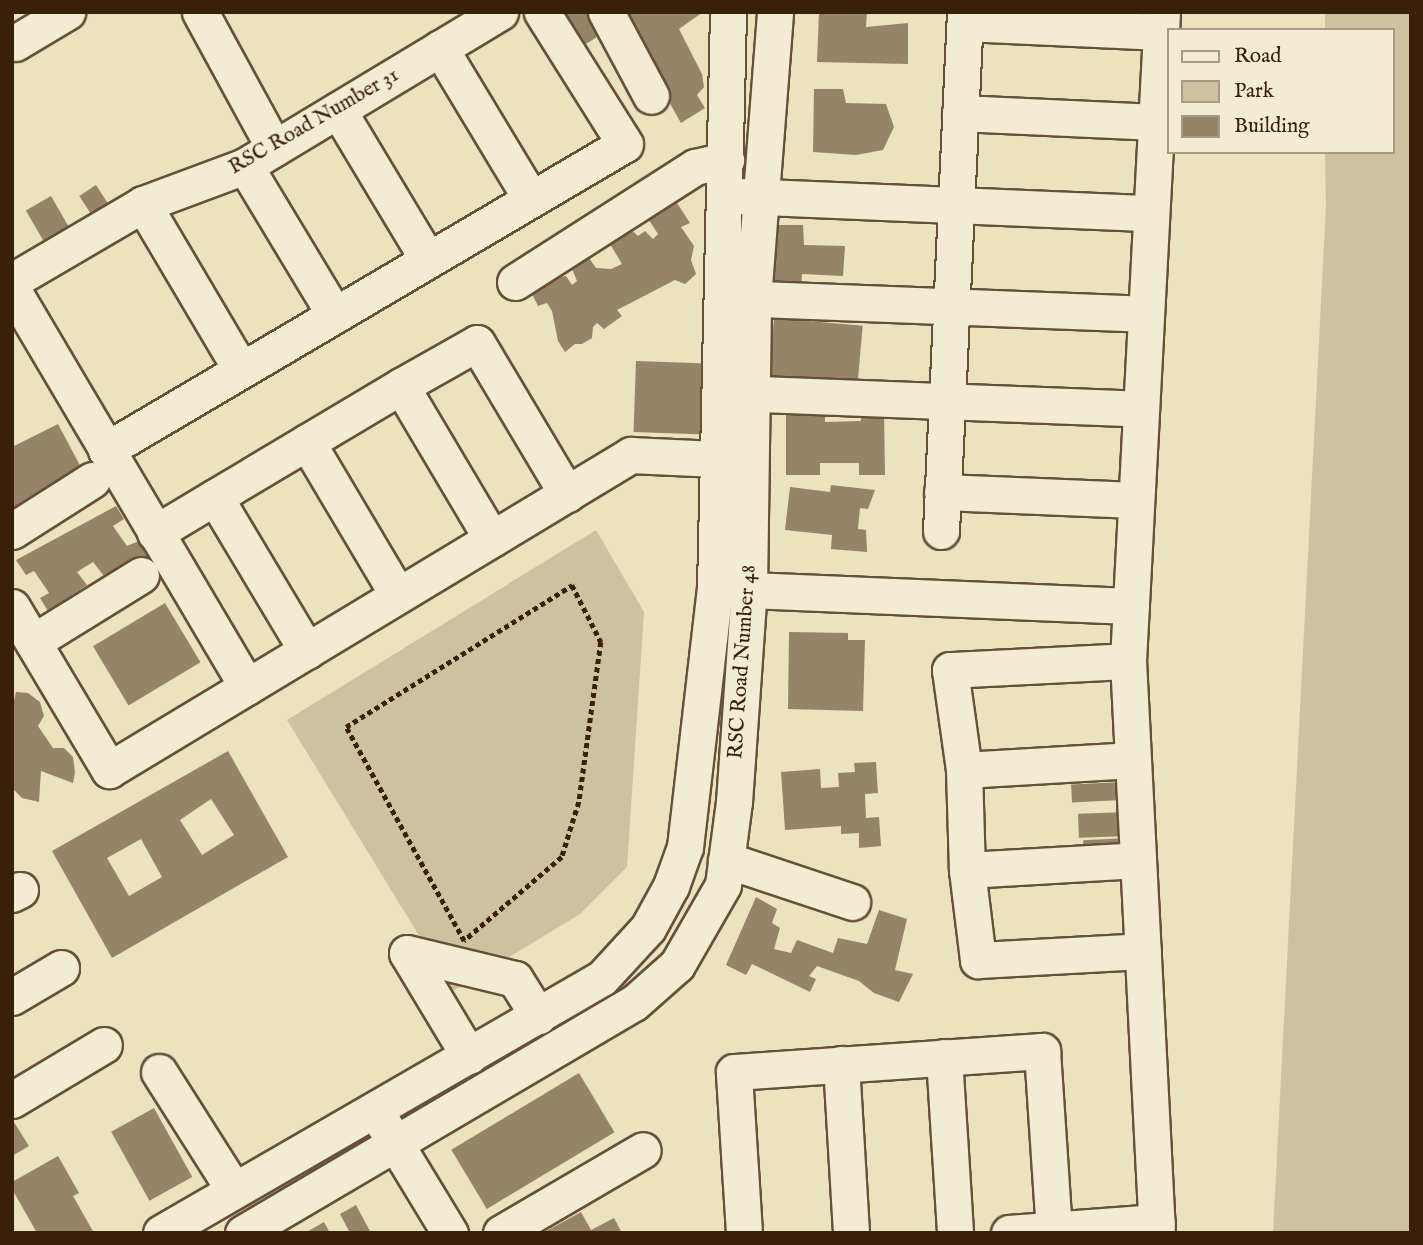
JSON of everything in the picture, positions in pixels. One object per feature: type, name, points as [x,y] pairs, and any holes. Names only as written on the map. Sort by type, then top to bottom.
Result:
[{"type":"street","points":[[15,43],[68,12]]},
{"type":"street","points":[[200,12],[259,157],[335,315]]},
{"type":"street","name":"RSC Road Number 31","points":[[12,281],[143,204],[259,157],[499,12]]},
{"type":"street","points":[[12,531],[99,465],[242,370],[625,144],[542,12]]},
{"type":"street","points":[[606,12],[651,96]]},
{"type":"street","name":"RSC Road Number 48","points":[[258,1229],[396,1143],[634,1003],[677,965],[723,885],[734,802],[732,589],[737,393],[737,298],[726,195],[728,12]]},
{"type":"street","name":"RSC Road Number 48","points":[[737,298],[762,197],[775,12]]},
{"type":"street","points":[[941,531],[965,18],[1161,22],[1128,661],[1157,1227],[1009,1233]]},
{"type":"street","points":[[440,48],[531,199]]},
{"type":"street","points":[[338,110],[428,260]]},
{"type":"street","points":[[960,113],[1156,122]]},
{"type":"street","points":[[516,282],[695,167],[726,160]]},
{"type":"street","points":[[726,195],[1151,213]]},
{"type":"street","points":[[143,204],[242,370]]},
{"type":"street","points":[[12,289],[99,465],[155,533],[247,687]]},
{"type":"street","points":[[737,298],[1146,314]]},
{"type":"street","points":[[155,533],[478,343],[567,494]]},
{"type":"street","points":[[401,386],[492,539]]},
{"type":"street","points":[[737,393],[1141,409]]},
{"type":"street","name":"RSC Road Number 48","points":[[161,1233],[602,978],[648,928],[671,886],[685,847],[732,589],[716,459],[737,393]]},
{"type":"street","points":[[307,442],[398,596]]},
{"type":"street","points":[[12,607],[109,770],[631,455],[716,459]]},
{"type":"street","points":[[942,492],[1136,500]]},
{"type":"street","points":[[215,497],[307,651]]},
{"type":"street","points":[[33,642],[141,575]]},
{"type":"street","points":[[732,589],[1131,606]]},
{"type":"street","points":[[1128,661],[950,670],[964,770],[967,870],[978,960],[1143,951]]},
{"type":"street","points":[[964,770],[1133,760]]},
{"type":"street","points":[[726,860],[852,902]]},
{"type":"street","points":[[967,870],[1138,860]]},
{"type":"street","points":[[469,1056],[407,953],[514,979],[538,1016]]},
{"type":"street","points":[[12,997],[61,968]]},
{"type":"street","points":[[12,1100],[104,1045]]},
{"type":"street","points":[[744,1233],[734,1072],[1042,1051],[1054,1231]]},
{"type":"street","points":[[944,1057],[955,1233]]},
{"type":"street","points":[[841,1064],[851,1233]]},
{"type":"street","points":[[159,1072],[234,1190]]},
{"type":"street","points":[[374,1108],[450,1233]]},
{"type":"street","points":[[501,1233],[643,1150]]},
{"type":"path","points":[[572,585],[601,642],[579,802],[562,857],[464,941],[346,727],[572,585]]},
{"type":"green space","points":[[1325,12],[1411,12],[1411,1233],[1273,1233],[1326,206],[1325,154],[1395,154],[1395,28],[1325,28]]},
{"type":"green space","points":[[596,530],[644,612],[627,867],[580,914],[453,991],[287,720]]},
{"type":"building","points":[[565,12],[596,12],[608,30],[586,44]]},
{"type":"building","points":[[618,12],[703,12],[679,29],[702,74],[704,87],[697,95],[705,108],[681,123]]},
{"type":"building","points":[[819,12],[867,12],[866,27],[908,23],[908,64],[817,62]]},
{"type":"building","points":[[814,89],[843,89],[846,103],[886,104],[894,127],[883,150],[856,155],[813,152]]},
{"type":"building","points":[[96,185],[112,210],[96,221],[79,196]]},
{"type":"building","points":[[51,196],[70,230],[45,244],[26,210]]},
{"type":"building","points":[[675,200],[690,223],[681,227],[694,246],[691,260],[696,274],[685,284],[675,280],[617,310],[622,316],[604,329],[597,323],[593,327],[592,338],[582,344],[575,344],[565,352],[558,341],[552,311],[547,303],[538,306],[530,290],[540,281],[566,276],[572,285],[577,281],[572,269],[589,258],[596,268],[611,269],[622,264],[610,244],[629,228],[638,236],[645,231],[653,239],[658,234],[647,217]]},
{"type":"building","points":[[770,225],[803,225],[804,245],[845,246],[843,276],[802,274],[801,291],[768,290]]},
{"type":"building","points":[[774,318],[863,326],[857,391],[768,383]]},
{"type":"building","points":[[636,361],[707,363],[704,434],[634,432]]},
{"type":"building","points":[[825,411],[825,422],[861,421],[861,411],[884,411],[885,475],[859,475],[859,463],[820,463],[820,475],[786,475],[786,412]]},
{"type":"building","points":[[58,424],[84,473],[14,512],[12,447]]},
{"type":"building","points":[[831,485],[875,490],[868,509],[860,508],[858,529],[866,530],[867,552],[831,549],[832,535],[785,530],[790,487],[830,492]]},
{"type":"building","points":[[116,506],[124,519],[113,526],[127,546],[139,541],[149,556],[104,576],[93,562],[77,572],[87,585],[48,611],[40,598],[49,593],[34,571],[26,575],[16,560]]},
{"type":"building","points":[[165,603],[201,662],[129,705],[93,646]]},
{"type":"building","points":[[789,632],[848,633],[848,640],[865,640],[863,711],[788,709]]},
{"type":"building","points":[[16,692],[28,693],[40,702],[44,716],[38,726],[53,748],[64,748],[73,757],[73,783],[41,771],[39,802],[22,798],[12,788],[12,709]]},
{"type":"building","points":[[228,751],[288,857],[112,958],[52,851]],"holes":[[[211,799],[234,835],[202,855],[180,820]],[[141,839],[162,877],[129,896],[107,858]]]},
{"type":"building","points":[[876,762],[878,793],[865,794],[866,818],[879,817],[881,846],[859,848],[859,833],[841,834],[841,826],[785,830],[781,772],[820,769],[821,788],[839,787],[838,773],[855,772],[854,763]]},
{"type":"building","points":[[1120,782],[1121,800],[1072,803],[1071,785]]},
{"type":"building","points":[[1128,812],[1129,836],[1079,838],[1078,814]]},
{"type":"building","points":[[1128,838],[1129,860],[1084,862],[1083,840]]},
{"type":"building","points":[[756,897],[777,909],[772,923],[780,928],[774,949],[791,953],[797,940],[833,953],[838,938],[867,944],[879,910],[907,919],[895,970],[913,974],[899,1002],[874,993],[859,981],[817,966],[809,976],[816,979],[810,992],[752,964],[746,975],[726,965]]},
{"type":"building","points":[[579,1073],[615,1132],[487,1209],[451,1150]]},
{"type":"building","points":[[154,1108],[192,1177],[149,1201],[111,1132]]},
{"type":"building","points":[[12,1119],[29,1146],[12,1156]]},
{"type":"building","points":[[58,1156],[79,1193],[73,1196],[94,1233],[37,1233],[12,1189],[12,1182]]},
{"type":"building","points":[[356,1205],[371,1233],[350,1233],[340,1214]]},
{"type":"building","points":[[581,1212],[591,1230],[614,1218],[622,1233],[543,1233]]},
{"type":"building","points":[[324,1222],[330,1233],[305,1233]]}]
